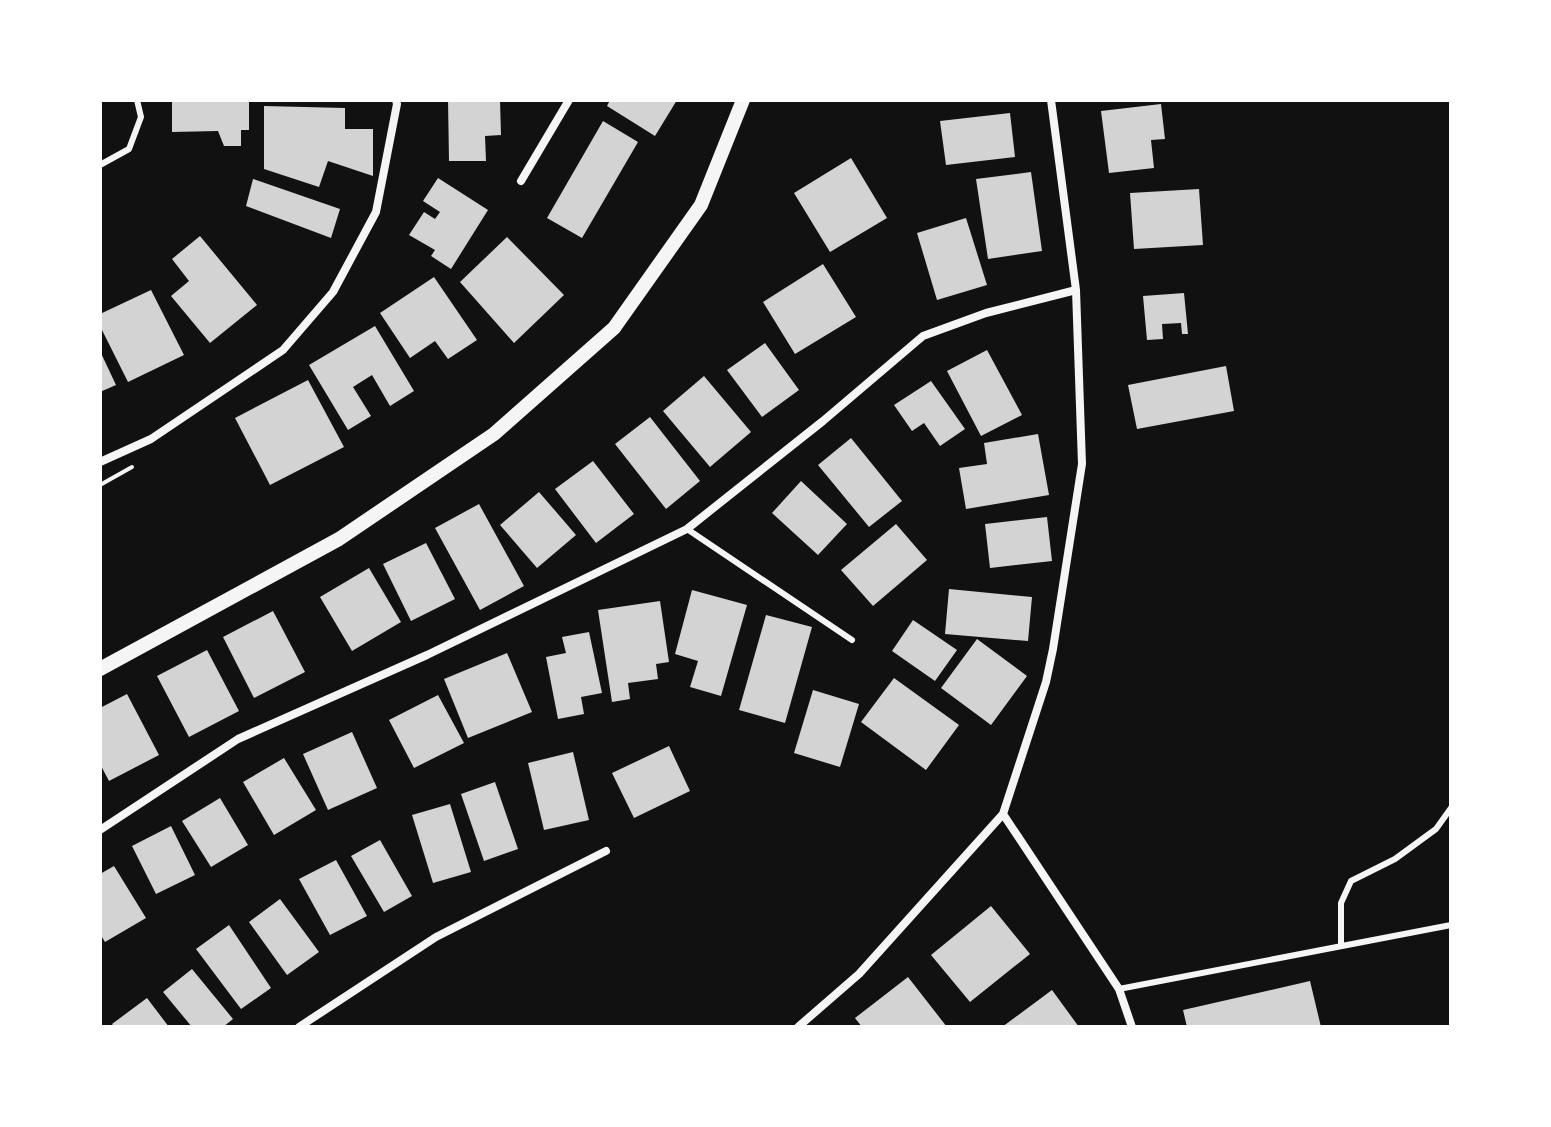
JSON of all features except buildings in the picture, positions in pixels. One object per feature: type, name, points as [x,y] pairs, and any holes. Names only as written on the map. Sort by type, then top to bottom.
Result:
[{"type":"street","points":[[100,462],[151,439],[283,350],[333,292],[376,212],[396,100]]},
{"type":"street","points":[[521,181],[569,100]]},
{"type":"street","points":[[100,669],[339,539],[494,434],[603,338],[614,328],[701,205],[743,100]]},
{"type":"street","points":[[798,1027],[859,974],[1003,814],[1046,682],[1082,464],[1076,290],[1051,100]]},
{"type":"street","points":[[100,830],[238,739],[427,655],[687,529],[823,421],[923,336],[986,313],[1076,290]]},
{"type":"street","points":[[1003,814],[1119,989],[1132,1027]]},
{"type":"street","points":[[299,1027],[436,937],[606,851]]},
{"type":"lane","points":[[100,165],[129,149],[141,117],[137,100]]},
{"type":"lane","points":[[687,529],[852,640]]},
{"type":"lane","points":[[1341,945],[1341,903],[1351,881],[1395,859],[1436,829],[1451,808]]},
{"type":"lane","points":[[1119,989],[1451,925]]},
{"type":"path","points":[[100,485],[132,467]]}]
